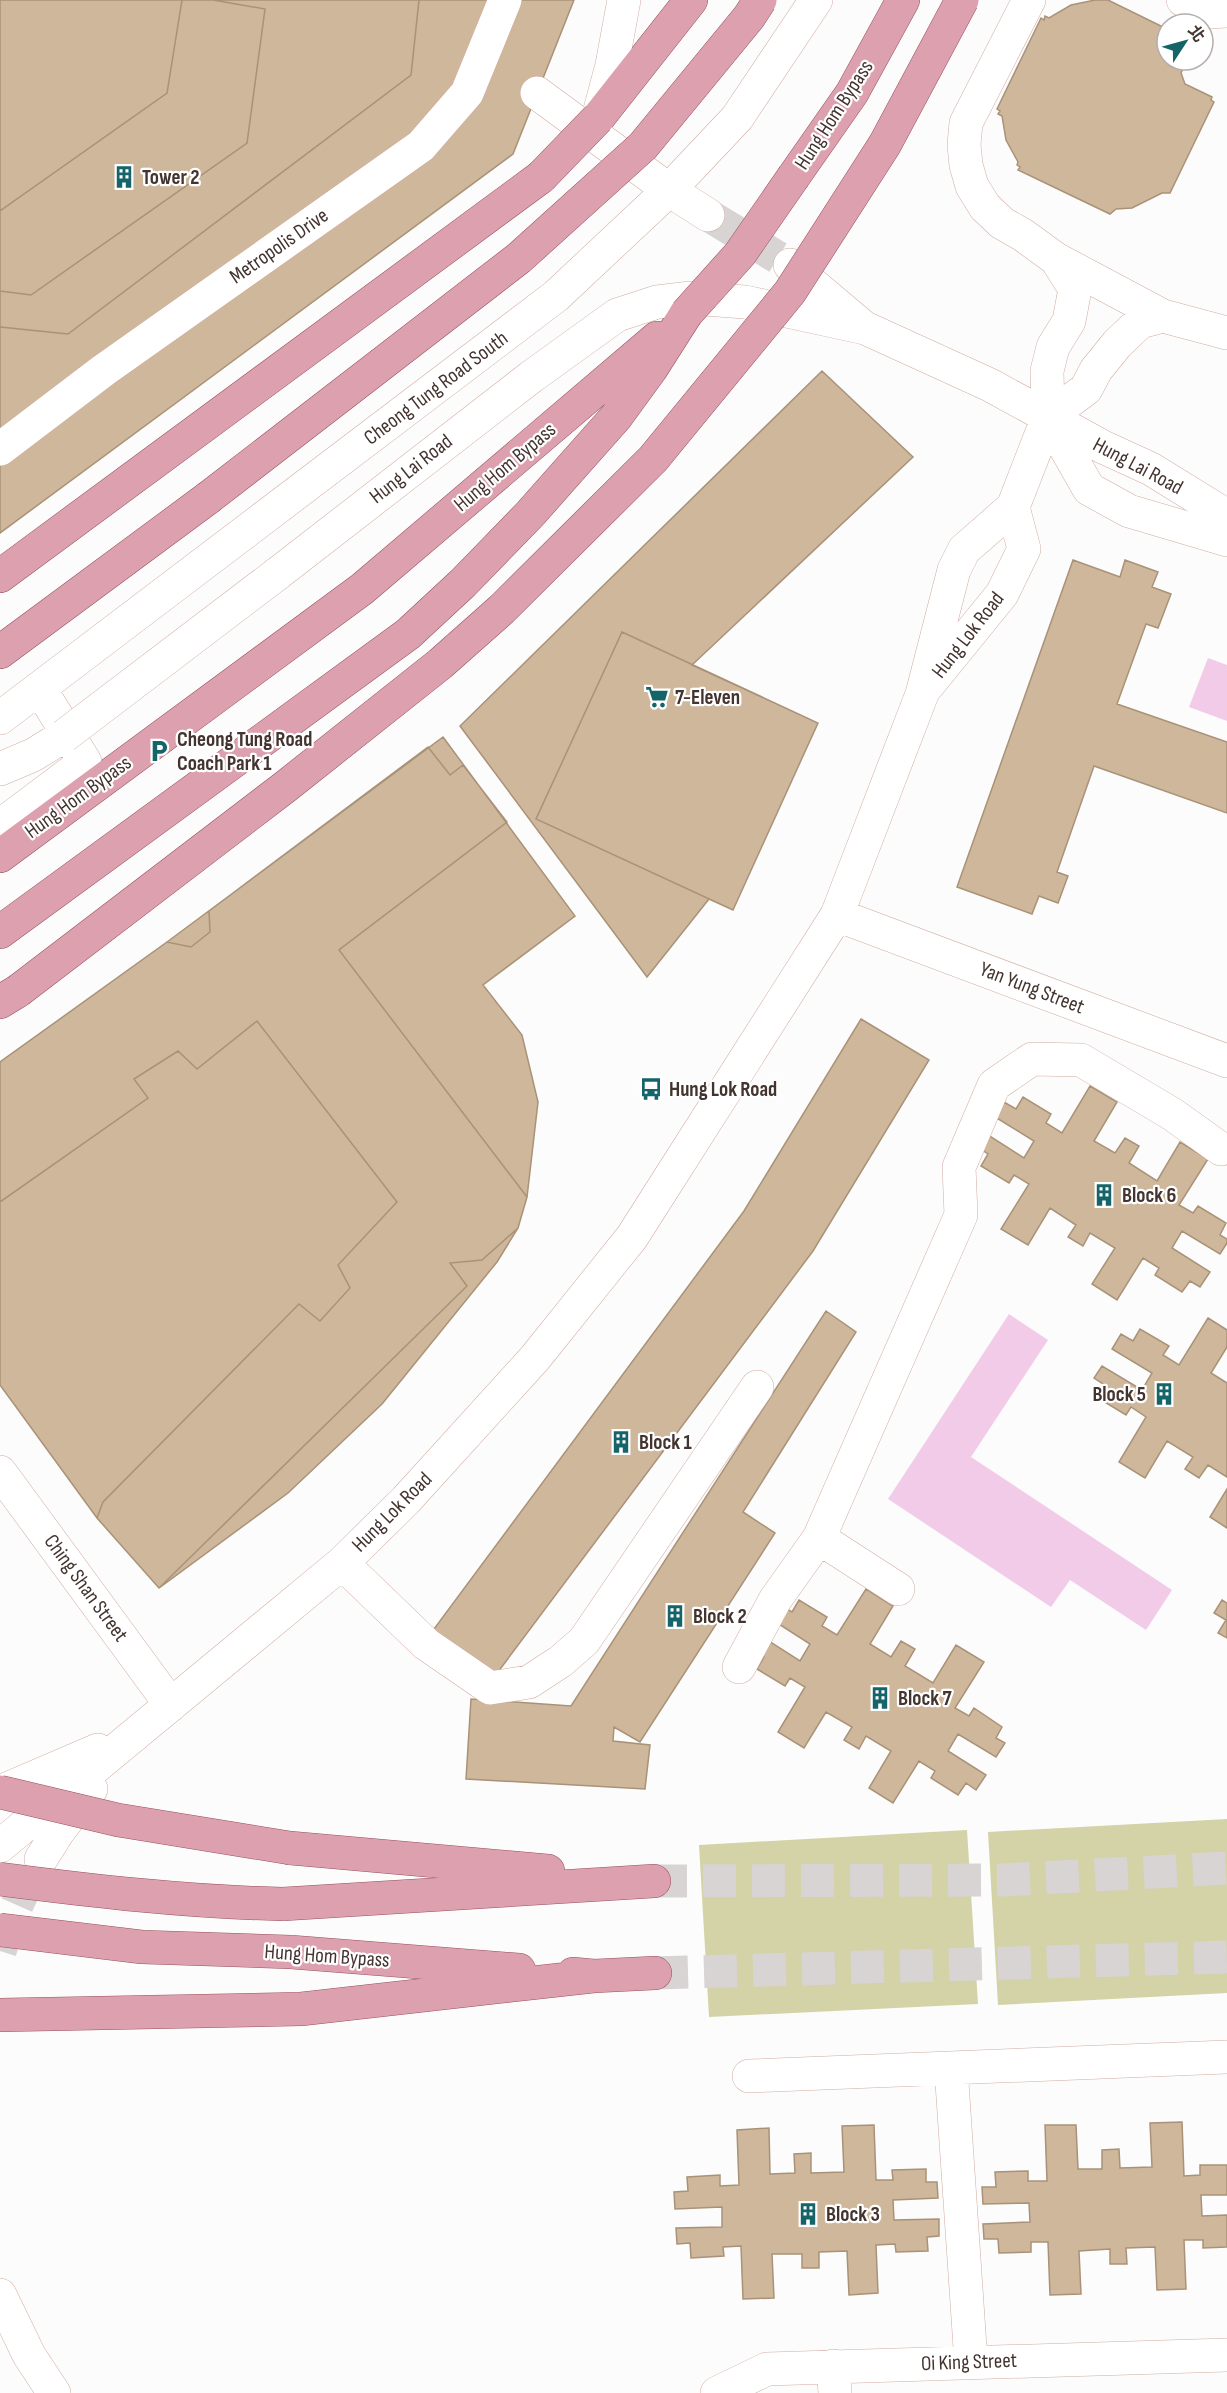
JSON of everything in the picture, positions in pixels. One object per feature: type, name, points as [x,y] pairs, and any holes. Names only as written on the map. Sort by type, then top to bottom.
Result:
[{"type":"main road","points":[[0,576],[541,177],[598,118],[691,0]]},
{"type":"main road","points":[[0,652],[208,498],[519,258],[643,146],[749,17],[760,0]]},
{"type":"main road","name":"Hung Hom Bypass","points":[[3,843],[362,589],[686,314],[740,255],[852,93],[903,0]]},
{"type":"main road","points":[[9,996],[285,787],[440,664],[501,609],[653,459],[790,292],[885,144],[962,0]]},
{"type":"main road","points":[[0,932],[408,634],[463,583],[530,514],[616,417],[651,369],[686,314]]},
{"type":"main road","points":[[0,1792],[118,1820],[290,1848],[590,1874],[641,1881],[283,1904],[183,1900],[0,1879]]},
{"type":"main road","name":"Hung Hom Bypass","points":[[0,1930],[142,1947],[291,1952],[594,1976],[643,1973]]},
{"type":"main road","points":[[0,2015],[301,2009],[594,1976]]},
{"type":"street","name":"Metropolis Drive","points":[[0,448],[104,370],[421,146],[467,93],[505,0]]},
{"type":"street","points":[[598,118],[612,65],[624,0]]},
{"type":"street","name":"Cheong Tung Road South","points":[[0,718],[556,296],[669,190],[737,118],[816,0]]},
{"type":"street","points":[[1029,0],[966,123],[964,145],[966,165],[972,186],[985,207],[1002,223],[1056,259],[1163,316],[1227,333]]},
{"type":"street","points":[[1183,0],[1210,12],[1227,11]]},
{"type":"street","points":[[537,93],[669,190],[708,215]]},
{"type":"street","points":[[1048,417],[1047,371],[1053,347],[1069,321],[1075,289],[1056,259]]},
{"type":"street","name":"Hung Lai Road","points":[[790,265],[865,328]]},
{"type":"street","name":"Hung Lai Road","points":[[0,769],[33,755],[64,736],[531,377],[617,315],[657,302],[691,298],[744,302],[865,328],[964,372],[1103,447],[1150,469],[1227,516]]},
{"type":"street","points":[[1048,417],[1086,389],[1096,370],[1117,344],[1140,322],[1163,316]]},
{"type":"street","name":"Hung Lai Road","points":[[1048,417],[1089,489],[1129,511],[1227,540]]},
{"type":"street","name":"Hung Lok Road","points":[[0,1846],[342,1563],[406,1500],[535,1358],[632,1237],[837,915],[922,694],[954,570],[964,550],[1013,507],[1048,417]]},
{"type":"street","name":"Hung Lok Road","points":[[922,694],[1002,594],[1024,549],[1013,507]]},
{"type":"street","points":[[3,843],[85,762],[40,689]]},
{"type":"street","name":"Yan Yung Street","points":[[837,915],[1227,1061]]},
{"type":"street","points":[[739,1667],[774,1600],[819,1538],[961,1215],[959,1167],[994,1085],[1032,1059],[1081,1060],[1225,1147]]},
{"type":"street","points":[[342,1563],[426,1644],[490,1688],[529,1682],[561,1661],[584,1641],[757,1387]]},
{"type":"street","name":"Ching Shan Street","points":[[0,1472],[171,1705]]},
{"type":"street","points":[[819,1538],[898,1589]]},
{"type":"street","points":[[0,1792],[133,1735]]},
{"type":"street","points":[[41,1859],[58,1832],[133,1735]]},
{"type":"street","points":[[749,2076],[1227,2057]]},
{"type":"street","points":[[951,2068],[970,2362]]},
{"type":"street","points":[[0,2295],[29,2355],[54,2393]]},
{"type":"street","name":"Oi King Street","points":[[717,2393],[767,2369],[834,2379],[970,2362],[1227,2355]]},
{"type":"shaded area","points":[[1208,658],[1227,665],[1227,721],[1189,707]]},
{"type":"shaded area","points":[[1009,1314],[1048,1340],[971,1457],[1172,1590],[1146,1630],[1070,1580],[1051,1607],[888,1499]]},
{"type":"shaded area","points":[[1227,1819],[1227,1993],[998,2005],[988,1832]]},
{"type":"shaded area","points":[[967,1830],[978,2004],[709,2017],[699,1845]]},
{"type":"building","points":[[0,0],[419,0],[411,75],[68,334],[0,327]]},
{"type":"building","points":[[0,0],[574,0],[513,154],[0,533]]},
{"type":"building","points":[[0,0],[574,0],[513,154],[0,533]]},
{"type":"building","name":"Tower 2","points":[[182,0],[213,0],[265,9],[247,143],[31,295],[0,291],[0,211],[167,93]]},
{"type":"building","points":[[1108,0],[1155,23],[1155,72],[1181,72],[1185,84],[1212,97],[1211,100],[1214,102],[1170,193],[1162,193],[1132,208],[1116,209],[1110,214],[1018,170],[1020,167],[1006,140],[1002,116],[998,114],[1000,111],[997,109],[1041,18],[1044,20],[1045,16],[1049,18],[1071,5]]},
{"type":"building","points":[[822,371],[913,457],[692,665],[818,723],[733,910],[709,899],[647,977],[460,726]]},
{"type":"building","points":[[1073,560],[1120,577],[1125,560],[1158,572],[1152,587],[1171,594],[1158,628],[1146,624],[1117,704],[1227,742],[1227,813],[1094,766],[1057,872],[1068,876],[1058,903],[1039,896],[1032,914],[957,887]]},
{"type":"building","points":[[622,632],[818,723],[733,910],[536,819]]},
{"type":"building","points":[[443,737],[575,916],[483,985],[522,1035],[538,1102],[527,1197],[518,1228],[497,1262],[382,1404],[288,1493],[159,1588],[97,1518],[0,1385],[0,1062],[167,942]]},
{"type":"building","points":[[428,747],[450,775],[463,765],[507,822],[339,950],[527,1197],[518,1228],[482,1260],[450,1263],[467,1286],[159,1588],[97,1518],[103,1502],[299,1304],[320,1321],[350,1288],[338,1265],[397,1202],[257,1021],[197,1069],[178,1051],[134,1079],[148,1098],[0,1202],[0,1062],[167,942],[191,947],[210,932],[209,911]]},
{"type":"building","name":"Block 1","points":[[861,1019],[929,1060],[813,1251],[492,1680],[431,1633],[744,1211]]},
{"type":"building","name":"Block 6","points":[[1090,1086],[1117,1102],[1094,1141],[1115,1153],[1125,1138],[1139,1146],[1129,1163],[1157,1181],[1180,1142],[1208,1159],[1179,1205],[1193,1213],[1198,1206],[1226,1223],[1220,1235],[1227,1239],[1227,1243],[1220,1254],[1182,1231],[1172,1248],[1210,1272],[1200,1287],[1190,1281],[1182,1292],[1155,1275],[1159,1268],[1143,1258],[1117,1300],[1092,1284],[1115,1248],[1090,1233],[1083,1246],[1068,1237],[1076,1225],[1050,1208],[1028,1245],[1001,1229],[1029,1184],[1014,1175],[1009,1183],[981,1166],[988,1154],[976,1146],[985,1133],[1024,1158],[1034,1141],[995,1117],[1004,1102],[1016,1109],[1023,1097],[1051,1114],[1046,1123],[1062,1133]]},
{"type":"building","name":"Block 2","points":[[826,1311],[856,1332],[743,1512],[775,1533],[640,1742],[614,1727],[613,1741],[650,1745],[645,1789],[466,1779],[471,1699],[571,1706]]},
{"type":"building","name":"Block 5","points":[[1208,1318],[1227,1330],[1227,1347],[1211,1373],[1227,1383],[1227,1477],[1208,1465],[1199,1478],[1185,1469],[1193,1457],[1167,1441],[1145,1478],[1119,1462],[1146,1417],[1131,1407],[1126,1415],[1098,1398],[1106,1386],[1094,1378],[1102,1366],[1142,1390],[1152,1373],[1112,1349],[1121,1334],[1133,1341],[1140,1329],[1169,1346],[1163,1355],[1179,1365]]},
{"type":"building","points":[[1227,1489],[1227,1528],[1210,1517]]},
{"type":"building","name":"Block 7","points":[[866,1589],[893,1606],[870,1644],[891,1657],[901,1641],[915,1649],[905,1666],[933,1683],[956,1645],[984,1662],[955,1708],[969,1716],[974,1708],[1002,1727],[996,1738],[1005,1743],[996,1757],[958,1734],[948,1751],[986,1775],[976,1790],[966,1783],[958,1795],[931,1778],[935,1771],[919,1761],[893,1803],[869,1788],[891,1751],[866,1736],[859,1749],[844,1740],[852,1727],[826,1712],[804,1748],[778,1732],[805,1687],[790,1678],[785,1686],[757,1669],[764,1657],[753,1649],[761,1636],[800,1661],[810,1644],[771,1619],[780,1605],[792,1612],[799,1600],[827,1617],[822,1626],[837,1635]]},
{"type":"building","points":[[1222,1600],[1227,1603],[1227,1638],[1218,1633],[1226,1620],[1214,1613]]},
{"type":"building","points":[[1182,2122],[1184,2176],[1200,2175],[1200,2165],[1227,2165],[1227,2195],[1201,2195],[1202,2216],[1227,2215],[1227,2247],[1203,2248],[1203,2240],[1184,2240],[1186,2289],[1157,2290],[1155,2247],[1126,2248],[1127,2264],[1110,2264],[1110,2249],[1079,2251],[1081,2294],[1050,2295],[1048,2242],[1031,2242],[1031,2252],[999,2253],[998,2239],[984,2239],[983,2224],[1030,2222],[1029,2203],[983,2204],[982,2187],[996,2187],[995,2172],[1028,2171],[1028,2181],[1047,2181],[1045,2125],[1076,2125],[1078,2169],[1102,2169],[1102,2150],[1119,2149],[1120,2168],[1152,2167],[1150,2123]]},
{"type":"building","name":"Block 3","points":[[874,2125],[876,2180],[893,2180],[892,2170],[926,2169],[926,2182],[937,2182],[938,2198],[893,2200],[894,2220],[939,2219],[939,2236],[927,2237],[928,2251],[896,2252],[895,2244],[876,2245],[878,2293],[849,2295],[847,2251],[819,2252],[819,2268],[802,2268],[802,2254],[772,2254],[774,2298],[743,2299],[741,2246],[723,2247],[724,2256],[691,2258],[690,2243],[677,2244],[676,2228],[722,2227],[722,2207],[675,2209],[674,2192],[688,2191],[687,2177],[720,2175],[720,2186],[739,2185],[737,2130],[769,2128],[770,2174],[795,2173],[794,2154],[811,2153],[811,2173],[844,2172],[842,2126]]},
{"type":"tunnel","points":[[708,215],[790,265]]},
{"type":"tunnel","points":[[0,1951],[28,1881],[41,1859]]},
{"type":"tunnel","points":[[654,1881],[1002,1880],[1227,1868]]},
{"type":"tunnel","points":[[655,1973],[1227,1957]]},
{"type":"place","name":"Tower 2","points":[[124,177]]},
{"type":"place","name":"7-Eleven","points":[[657,697]]},
{"type":"place","name":"Cheong Tung Road Coach Park 1","points":[[159,751]]},
{"type":"place","name":"Hung Lok Road","points":[[651,1089]]},
{"type":"place","name":"Block 6","points":[[1104,1195]]},
{"type":"place","name":"Block 5","points":[[1164,1394]]},
{"type":"place","name":"Block 1","points":[[621,1442]]},
{"type":"place","name":"Block 2","points":[[675,1616]]},
{"type":"place","name":"Block 7","points":[[880,1698]]},
{"type":"place","name":"Block 3","points":[[808,2214]]}]
